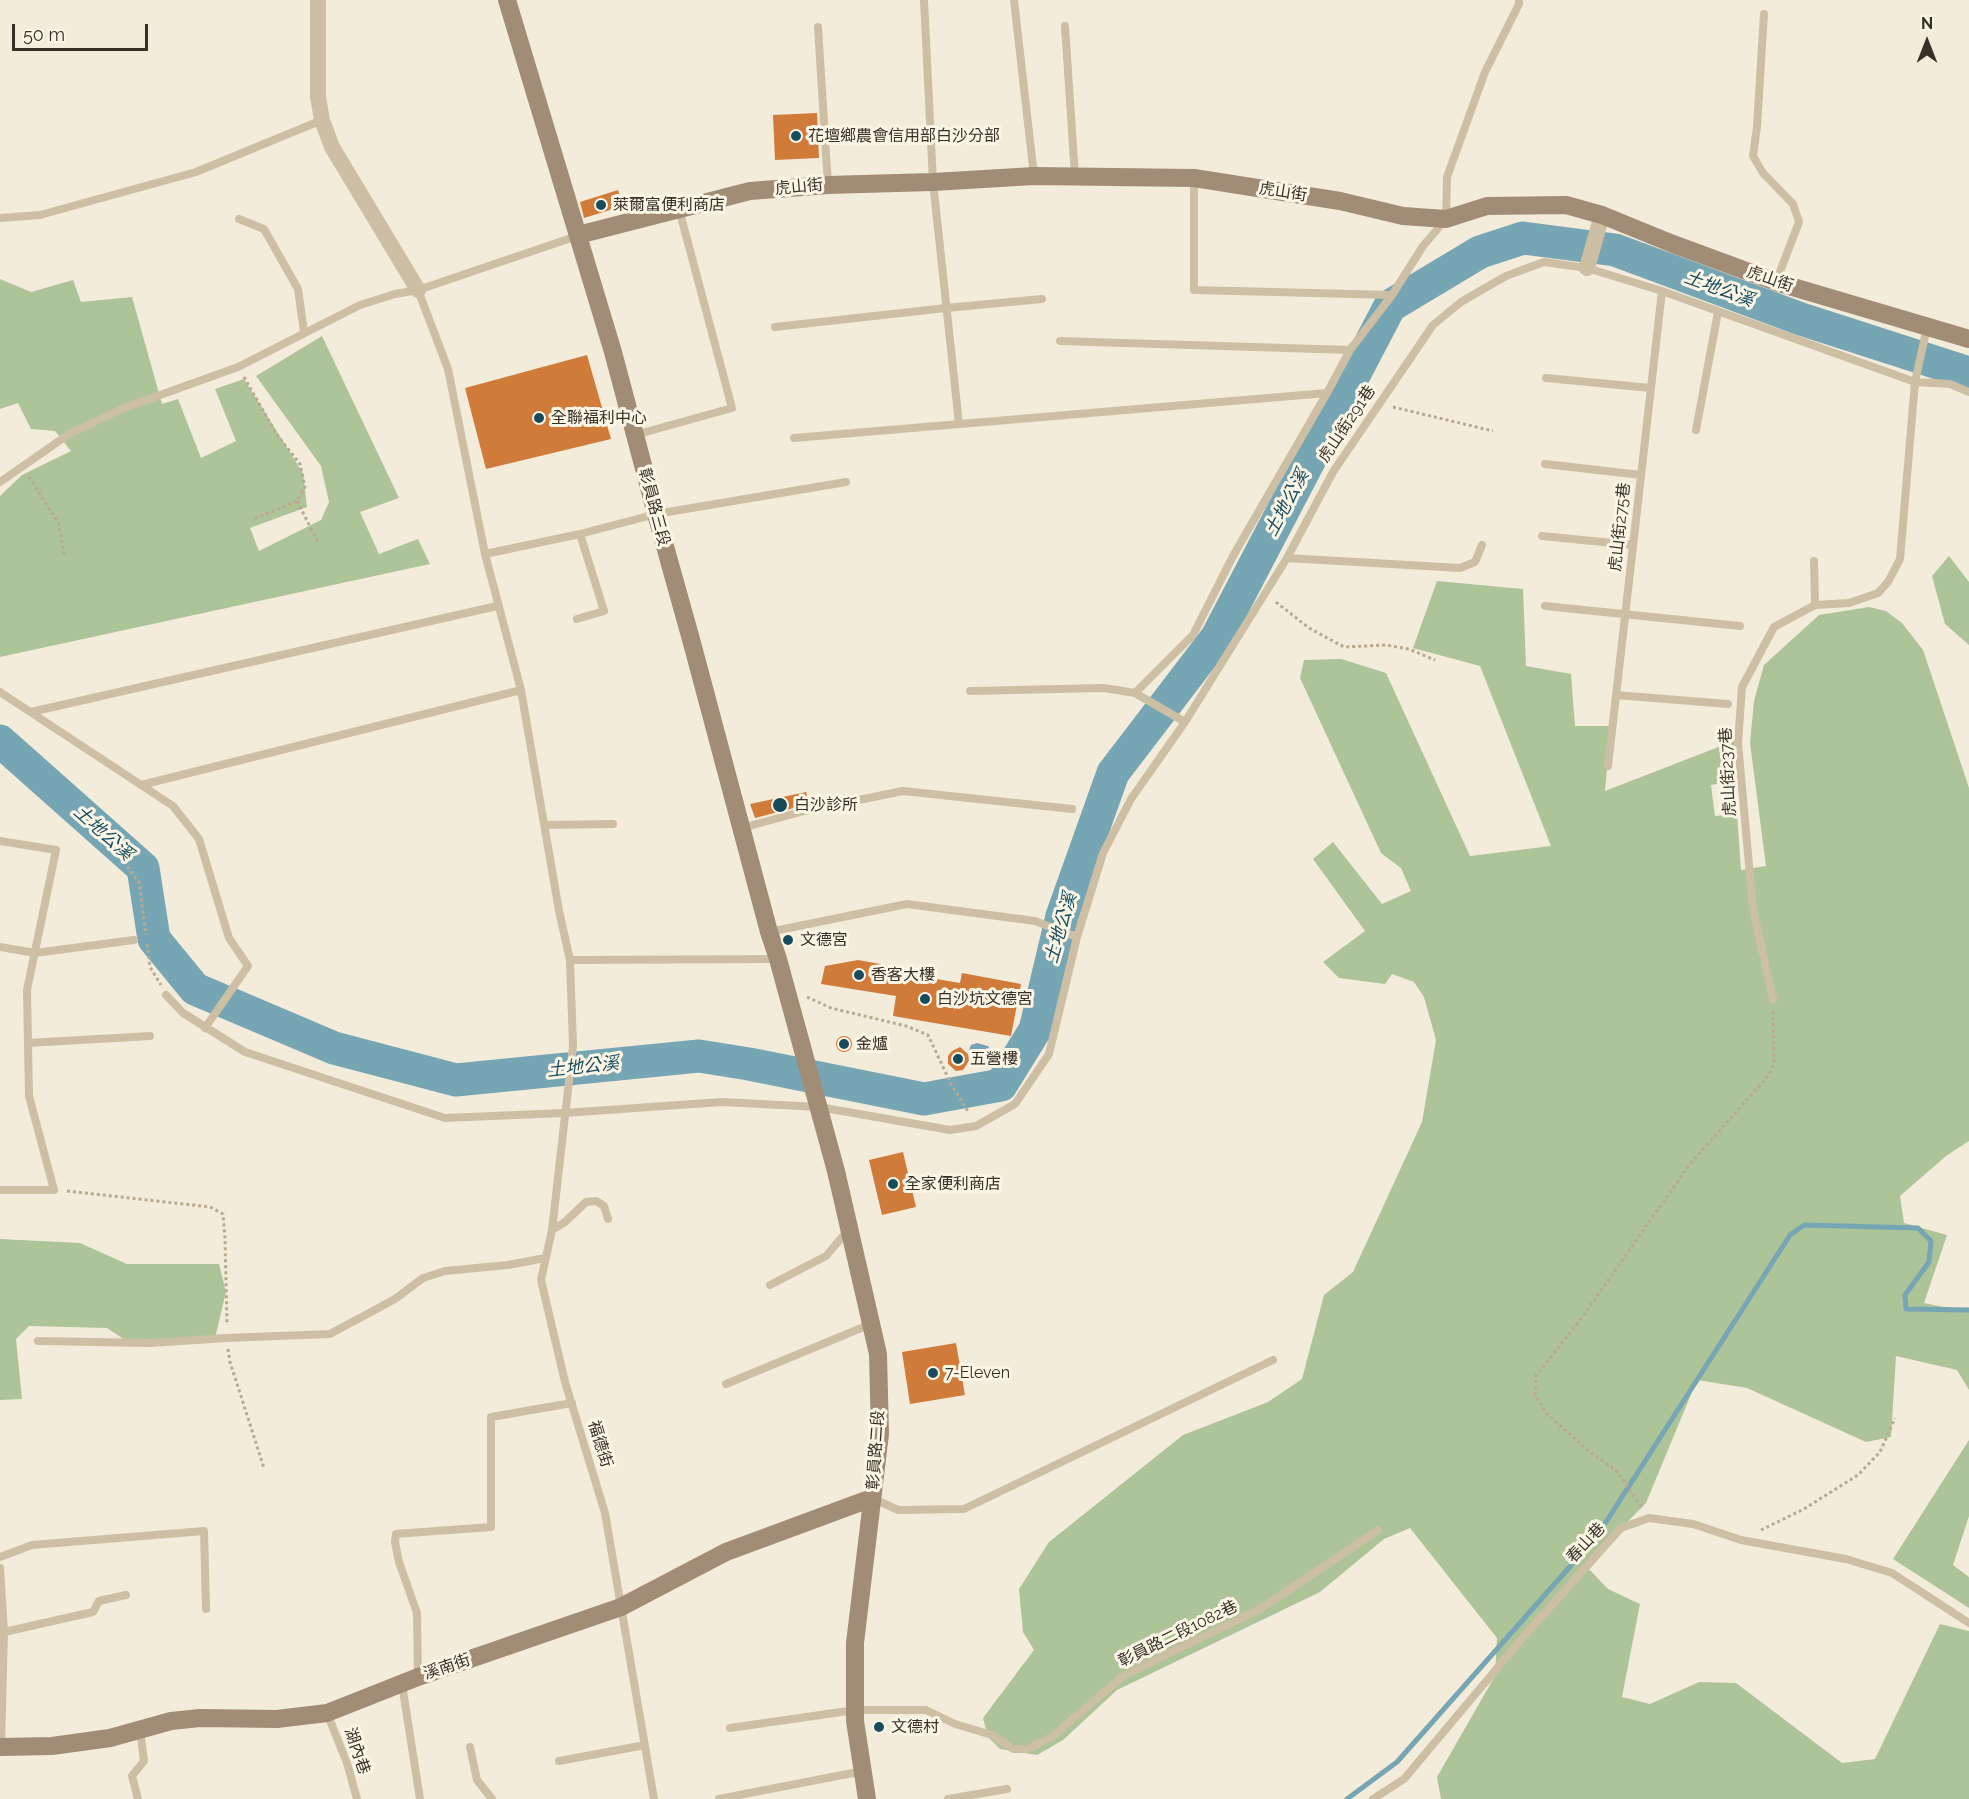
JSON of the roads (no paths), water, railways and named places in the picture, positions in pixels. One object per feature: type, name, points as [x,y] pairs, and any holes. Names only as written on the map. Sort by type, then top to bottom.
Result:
[{"type":"street","points":[[318,0],[318,97],[322,120],[332,147],[418,290]]},
{"type":"street","name":"彰員路三段","points":[[507,0],[613,352],[816,1099]]},
{"type":"street","name":"虎山街","points":[[578,236],[750,191],[828,185],[1034,176],[1194,178],[1340,201],[1403,216],[1446,219],[1487,206],[1566,205],[1602,215],[1776,282],[1969,339]]},
{"type":"street","points":[[1587,268],[1602,215]]},
{"type":"street","name":"彰員路二段","points":[[816,1099],[878,1354],[880,1434],[855,1643],[855,1710],[867,1799]]},
{"type":"street","name":"溪南街","points":[[0,1747],[52,1746],[110,1738],[171,1721],[200,1718],[276,1719],[327,1713],[410,1680],[621,1606],[726,1552],[872,1498]]},
{"type":"lane","points":[[924,0],[933,182],[959,424]]},
{"type":"lane","points":[[1014,0],[1034,176]]},
{"type":"lane","points":[[1135,693],[1193,635],[1233,556],[1350,350],[1392,295],[1423,246],[1446,219],[1448,177],[1485,72],[1519,0]]},
{"type":"lane","points":[[1764,14],[1758,127],[1753,156],[1763,173],[1793,204],[1799,222],[1776,282]]},
{"type":"lane","points":[[1065,26],[1075,177]]},
{"type":"lane","points":[[818,27],[828,185]]},
{"type":"lane","points":[[0,218],[40,215],[196,172],[322,120]]},
{"type":"lane","points":[[1194,178],[1194,290],[1392,295]]},
{"type":"lane","points":[[634,435],[732,408],[679,209]]},
{"type":"lane","points":[[239,219],[264,229],[298,289],[304,332]]},
{"type":"lane","points":[[0,482],[69,434],[124,408],[238,367],[360,305],[395,294],[418,290],[578,236]]},
{"type":"lane","name":"虎山街291巷","points":[[166,995],[183,1013],[245,1052],[445,1118],[564,1113],[722,1102],[816,1099],[950,1130],[976,1126],[1015,1104],[1049,1054],[1073,935],[1102,853],[1131,800],[1185,722],[1265,594],[1333,472],[1378,403],[1433,326],[1461,302],[1506,276],[1544,262],[1587,268],[1662,291],[1915,382],[1950,384],[1969,392]]},
{"type":"lane","name":"福德街","points":[[418,290],[448,369],[485,554],[521,690],[558,911],[570,960],[573,1046],[552,1230],[541,1280],[572,1403],[605,1513],[654,1799]]},
{"type":"lane","name":"虎山街275巷","points":[[1608,766],[1662,291]]},
{"type":"lane","points":[[775,327],[1042,299]]},
{"type":"lane","points":[[1696,430],[1718,312]]},
{"type":"lane","name":"虎山街237巷","points":[[1773,999],[1753,909],[1738,743],[1742,687],[1774,627],[1815,605],[1849,603],[1878,593],[1888,582],[1900,559],[1915,382],[1927,327]]},
{"type":"lane","points":[[1060,340],[1350,350]]},
{"type":"lane","points":[[1546,378],[1651,388]]},
{"type":"lane","points":[[794,438],[1327,393]]},
{"type":"lane","points":[[1545,464],[1641,475]]},
{"type":"lane","points":[[485,554],[580,534],[656,514],[846,482]]},
{"type":"lane","points":[[577,619],[604,611],[580,534]]},
{"type":"lane","points":[[1542,536],[1633,545]]},
{"type":"lane","points":[[1287,558],[1460,568],[1475,562],[1482,545]]},
{"type":"lane","points":[[1814,561],[1815,605]]},
{"type":"lane","points":[[31,712],[497,606]]},
{"type":"lane","points":[[1545,606],[1740,626]]},
{"type":"lane","points":[[970,691],[1104,688],[1135,693],[1185,722]]},
{"type":"lane","points":[[141,785],[521,690]]},
{"type":"lane","points":[[0,692],[173,806],[199,839],[229,938],[248,966],[205,1028]]},
{"type":"lane","points":[[1616,695],[1728,704]]},
{"type":"lane","points":[[742,828],[804,811],[903,791],[1072,809]]},
{"type":"lane","points":[[545,825],[613,824]]},
{"type":"lane","points":[[0,841],[56,850],[27,990],[29,1096],[54,1190],[0,1190]]},
{"type":"lane","points":[[769,932],[907,904],[1035,921],[1073,935]]},
{"type":"lane","points":[[0,946],[35,953],[134,940]]},
{"type":"lane","points":[[570,960],[778,959]]},
{"type":"lane","points":[[28,1043],[150,1036]]},
{"type":"lane","points":[[552,1230],[566,1222],[586,1202],[597,1201],[604,1206],[608,1219]]},
{"type":"lane","points":[[770,1285],[826,1256],[849,1229]]},
{"type":"lane","points":[[38,1341],[150,1343],[330,1334],[395,1299],[423,1278],[445,1271],[508,1265],[545,1257]]},
{"type":"lane","points":[[726,1384],[871,1324]]},
{"type":"lane","points":[[872,1498],[898,1510],[964,1509],[1273,1360]]},
{"type":"lane","points":[[420,1799],[410,1680],[417,1614],[399,1562],[395,1542],[396,1534],[491,1527],[491,1417],[572,1403]]},
{"type":"lane","name":"春山巷","points":[[1373,1799],[1404,1779],[1525,1635],[1621,1528],[1649,1518],[1693,1524],[1741,1539],[1846,1559],[1892,1573],[1969,1623]]},
{"type":"lane","name":"彰員路二段1082巷","points":[[730,1728],[855,1710],[926,1710],[955,1724],[992,1736],[1013,1749],[1028,1749],[1053,1736],[1123,1676],[1262,1608],[1378,1530]]},
{"type":"lane","points":[[0,1557],[33,1545],[204,1531],[206,1609]]},
{"type":"lane","points":[[0,1568],[1,1616],[4,1632],[0,1747]]},
{"type":"lane","points":[[4,1632],[93,1612],[99,1601],[126,1595]]},
{"type":"lane","name":"湖內巷","points":[[327,1713],[347,1763],[357,1799]]},
{"type":"lane","points":[[138,1799],[132,1776],[144,1761],[140,1730]]},
{"type":"lane","points":[[559,1761],[645,1745]]},
{"type":"lane","points":[[470,1747],[477,1780],[492,1799]]},
{"type":"lane","points":[[719,1799],[863,1771]]},
{"type":"lane","points":[[948,1799],[1007,1789]]},
{"type":"water","points":[[977,1043],[988,1046],[994,1054],[992,1060],[986,1064],[977,1060],[969,1050],[971,1045]]},
{"type":"waterway","name":"土地公溪","points":[[0,741],[143,868],[154,939],[195,989],[334,1048],[456,1080],[699,1056],[924,1099],[1001,1085],[1035,1030],[1062,916],[1113,773],[1217,637],[1390,306],[1480,252],[1523,238],[1615,250],[1801,319],[1969,373]]},
{"type":"waterway","points":[[1347,1799],[1397,1762],[1597,1536],[1790,1235],[1804,1225],[1918,1228],[1931,1241],[1929,1262],[1905,1295],[1906,1309],[1969,1310]]},
{"type":"place","name":"花壇鄉農會信用部白沙分部","points":[[796,136]]},
{"type":"place","name":"萊爾富便利商店","points":[[601,205]]},
{"type":"place","name":"全聯福利中心","points":[[539,418]]},
{"type":"place","name":"白沙診所","points":[[780,805]]},
{"type":"place","name":"文德宮","points":[[788,940]]},
{"type":"place","name":"香客大樓","points":[[859,975]]},
{"type":"place","name":"白沙坑文德宮","points":[[925,999]]},
{"type":"place","name":"金爐","points":[[844,1044]]},
{"type":"place","name":"五營樓","points":[[958,1059]]},
{"type":"place","name":"全家便利商店","points":[[893,1184]]},
{"type":"place","name":"7-Eleven","points":[[933,1373]]},
{"type":"place","name":"文德村","points":[[879,1727]]}]
